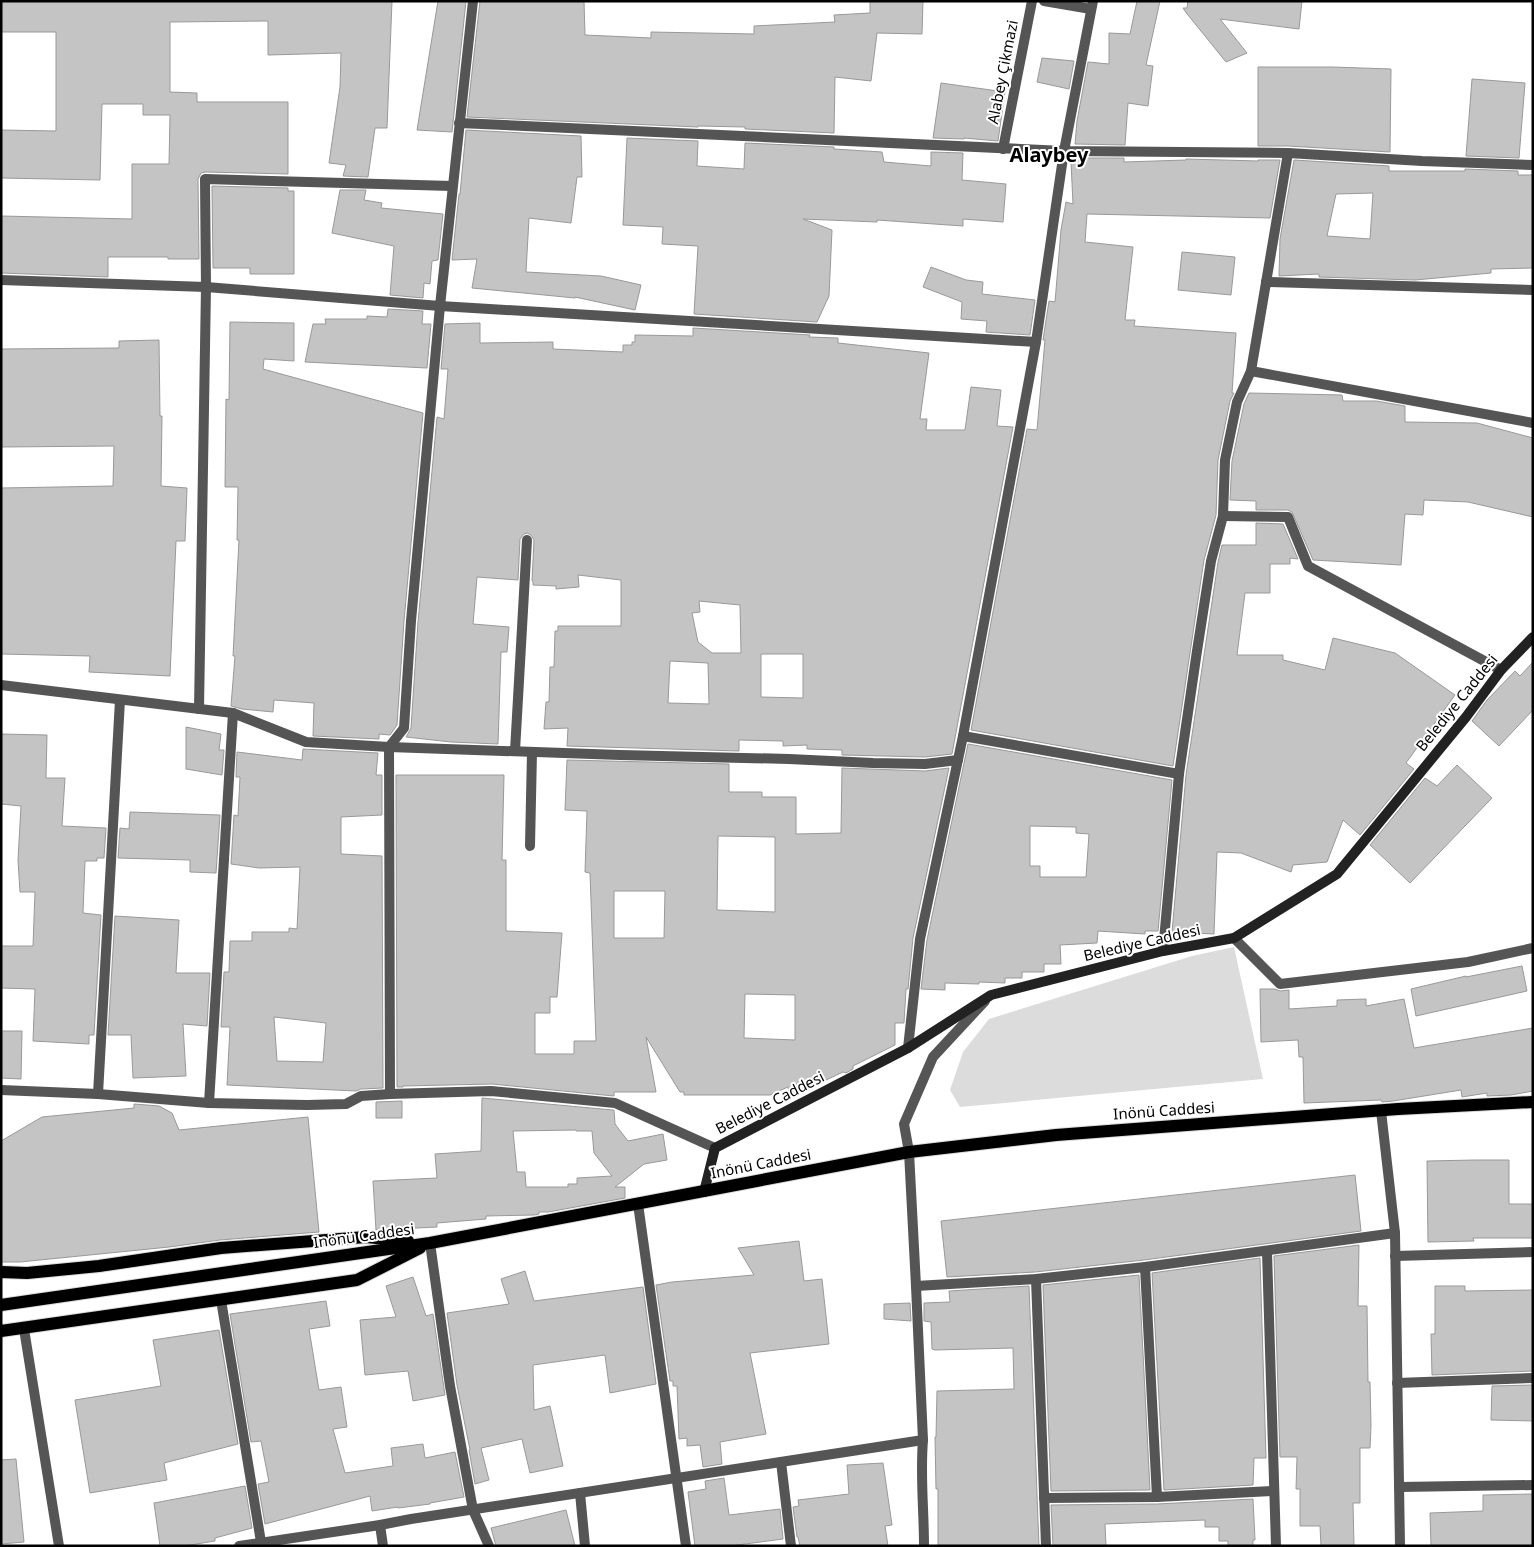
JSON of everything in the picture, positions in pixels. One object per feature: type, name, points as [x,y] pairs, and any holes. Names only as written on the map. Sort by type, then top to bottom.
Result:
[{"type":"main road","name":"Inönü Caddesi","points":[[1,1305],[430,1243],[909,1152],[1056,1135],[1381,1111],[1533,1102]]},
{"type":"main road","points":[[1,1272],[27,1273],[90,1267],[221,1248],[366,1237],[430,1243]]},
{"type":"main road","points":[[1,1331],[357,1280],[430,1243]]},
{"type":"street","points":[[390,1094],[389,747],[404,728],[411,621],[440,306],[473,1]]},
{"type":"street","name":"Alabey Çikmazi","points":[[1003,148],[1032,1]]},
{"type":"street","points":[[908,1048],[920,939],[963,736],[1036,342],[1064,151],[1092,5],[1044,1]]},
{"type":"street","points":[[459,123],[1064,151],[1288,153],[1533,165]]},
{"type":"street","points":[[1163,951],[1179,774],[1211,561],[1223,516],[1225,460],[1237,402],[1251,371],[1288,153]]},
{"type":"street","points":[[199,709],[206,287],[205,179],[452,186]]},
{"type":"street","points":[[1,280],[206,287],[440,306],[1036,342]]},
{"type":"street","points":[[1266,282],[1533,290]]},
{"type":"street","points":[[1251,371],[1533,423]]},
{"type":"street","points":[[1223,516],[1288,517],[1308,566],[1501,670]]},
{"type":"street","points":[[515,751],[527,540]]},
{"type":"street","name":"Belediye Caddesi","points":[[704,1192],[715,1148],[908,1048],[991,995],[1163,951],[1234,938],[1337,874],[1466,717],[1501,670],[1533,637]]},
{"type":"street","points":[[1,685],[233,713],[306,742],[389,747],[873,763],[925,764],[958,760]]},
{"type":"street","points":[[98,1094],[120,700]]},
{"type":"street","points":[[210,1103],[233,713]]},
{"type":"street","points":[[963,736],[1179,774]]},
{"type":"street","points":[[530,846],[532,752]]},
{"type":"street","points":[[1234,938],[1280,984],[1468,962],[1533,948]]},
{"type":"street","points":[[924,1546],[921,1464],[923,1440],[916,1286],[909,1152],[904,1124],[933,1057],[991,995]]},
{"type":"street","points":[[1,1090],[98,1094],[210,1103],[346,1104],[361,1096],[491,1091],[615,1103],[715,1148]]},
{"type":"street","points":[[1381,1111],[1395,1233],[1400,1546]]},
{"type":"street","points":[[638,1204],[686,1546]]},
{"type":"street","points":[[916,1286],[1036,1279],[1145,1267],[1267,1252],[1395,1233]]},
{"type":"street","points":[[430,1243],[450,1386],[473,1510],[489,1546]]},
{"type":"street","points":[[1267,1252],[1276,1546]]},
{"type":"street","points":[[1395,1256],[1533,1252]]},
{"type":"street","points":[[1145,1267],[1157,1497]]},
{"type":"street","points":[[1036,1279],[1046,1546]]},
{"type":"street","points":[[221,1300],[261,1542]]},
{"type":"street","points":[[24,1329],[60,1546]]},
{"type":"street","points":[[1397,1383],[1533,1378]]},
{"type":"street","points":[[239,1546],[923,1440]]},
{"type":"street","points":[[781,1462],[791,1546]]},
{"type":"street","points":[[1399,1487],[1533,1485]]},
{"type":"street","points":[[1044,1498],[1157,1497],[1274,1491]]},
{"type":"street","points":[[580,1493],[585,1546]]},
{"type":"street","points":[[380,1525],[383,1546]]},
{"type":"shaded area","points":[[1234,947],[1263,1079],[960,1107],[950,1090],[963,1052],[989,1019],[1192,956]]},
{"type":"building","points":[[1,1],[392,1],[387,128],[375,128],[368,177],[343,176],[346,165],[329,163],[340,87],[341,53],[268,55],[268,21],[170,22],[170,92],[197,93],[197,102],[288,102],[288,174],[201,173],[198,179],[199,259],[108,257],[108,277],[1,273],[1,216],[132,219],[132,164],[169,164],[170,115],[143,115],[143,104],[102,104],[100,180],[1,178],[1,130],[56,131],[56,32],[1,32]]},
{"type":"building","points":[[438,1],[466,1],[452,132],[417,130]]},
{"type":"building","points":[[480,1],[584,1],[585,35],[651,38],[651,32],[754,34],[754,26],[835,22],[834,15],[870,13],[870,1],[923,1],[922,34],[877,33],[871,81],[835,77],[834,133],[745,129],[745,127],[698,127],[467,117]]},
{"type":"building","points":[[1137,1],[1160,1],[1146,65],[1153,66],[1148,106],[1128,103],[1125,145],[1075,144],[1077,121],[1088,62],[1109,64],[1109,33],[1130,34]]},
{"type":"building","points":[[1188,1],[1302,1],[1299,29],[1220,19],[1247,53],[1226,62],[1183,8],[1187,8]]},
{"type":"building","points":[[1042,58],[1074,61],[1069,89],[1037,82]]},
{"type":"building","points":[[1258,67],[1391,69],[1390,152],[1258,146]]},
{"type":"building","points":[[1472,79],[1525,83],[1519,158],[1466,156]]},
{"type":"building","points":[[941,83],[1005,92],[998,141],[933,138]]},
{"type":"building","points":[[466,130],[581,136],[582,177],[577,177],[571,223],[529,218],[526,272],[601,276],[641,285],[635,310],[575,297],[472,288],[477,259],[452,260]]},
{"type":"building","points":[[627,138],[698,141],[697,166],[744,169],[745,143],[834,147],[834,149],[882,152],[884,162],[931,166],[931,152],[963,153],[962,180],[1006,184],[1003,222],[963,219],[963,226],[877,220],[877,222],[803,219],[832,230],[829,296],[817,322],[694,314],[698,246],[662,244],[663,227],[623,225]]},
{"type":"building","points":[[1074,158],[1124,158],[1124,162],[1186,159],[1280,160],[1270,218],[1087,214],[1085,242],[1133,247],[1125,320],[1135,320],[1134,326],[1236,333],[1232,393],[1234,393],[1230,401],[1218,460],[1216,515],[1204,560],[1173,766],[971,730],[1027,429],[1037,430],[1045,340],[1043,340],[1049,301],[1055,302],[1061,230],[1066,202],[1073,204],[1071,162],[1074,162]]},
{"type":"building","points":[[1294,160],[1389,166],[1389,171],[1465,171],[1465,169],[1518,171],[1518,175],[1533,175],[1533,268],[1491,269],[1491,273],[1415,280],[1319,277],[1319,274],[1279,276],[1280,239]],"holes":[[[1373,193],[1370,239],[1327,236],[1336,194]]]},
{"type":"building","points":[[212,186],[288,188],[288,191],[294,191],[294,274],[250,274],[250,268],[213,268]]},
{"type":"building","points":[[340,190],[366,190],[364,200],[382,203],[381,208],[443,214],[438,260],[432,261],[430,284],[424,283],[423,298],[390,295],[394,246],[332,233]]},
{"type":"building","points":[[1182,252],[1235,257],[1231,295],[1178,290]]},
{"type":"building","points":[[931,267],[966,280],[983,282],[982,294],[1035,300],[1030,335],[986,332],[987,321],[961,319],[962,302],[923,287]]},
{"type":"building","points":[[388,309],[423,311],[422,324],[431,324],[427,368],[305,362],[313,324],[326,324],[325,319],[367,319],[367,316],[387,317]]},
{"type":"building","points":[[230,322],[294,323],[294,361],[264,359],[263,369],[423,413],[404,621],[397,725],[390,735],[379,734],[379,739],[313,736],[314,703],[274,700],[273,712],[231,706],[235,656],[233,656],[239,540],[237,540],[238,487],[225,487],[226,399],[229,400]]},
{"type":"building","points":[[480,323],[480,343],[553,342],[553,349],[623,352],[623,345],[632,345],[632,342],[635,342],[635,335],[693,336],[693,328],[810,335],[809,337],[838,338],[838,343],[929,353],[920,419],[927,419],[926,430],[965,430],[971,387],[1001,390],[997,426],[1013,427],[952,754],[925,757],[842,755],[842,750],[807,749],[807,745],[783,746],[783,741],[739,740],[739,751],[567,746],[568,728],[544,729],[546,702],[549,702],[550,667],[554,667],[555,631],[558,631],[558,626],[621,626],[621,580],[578,575],[579,587],[556,589],[556,586],[533,585],[534,540],[527,533],[520,539],[518,580],[477,577],[473,624],[509,627],[507,652],[501,652],[498,744],[451,742],[406,737],[411,728],[418,622],[437,417],[444,419],[448,369],[441,369],[445,324]],"holes":[[[699,601],[740,605],[741,653],[712,653],[698,642],[692,613],[700,612]],[[761,654],[803,654],[803,698],[761,697]],[[670,661],[708,663],[709,704],[668,703]]]},
{"type":"building","points":[[159,340],[160,416],[162,416],[161,486],[187,488],[185,541],[176,541],[170,676],[89,672],[90,656],[1,654],[1,488],[113,486],[114,446],[1,447],[1,349],[119,348],[119,341]]},
{"type":"building","points":[[1249,393],[1342,395],[1343,401],[1376,401],[1405,406],[1405,422],[1477,423],[1533,438],[1533,517],[1468,502],[1424,500],[1423,515],[1405,514],[1401,565],[1313,560],[1292,512],[1288,510],[1256,510],[1256,501],[1230,500],[1232,461],[1244,404]]},
{"type":"building","points":[[1256,523],[1283,524],[1298,559],[1290,558],[1290,564],[1270,564],[1270,593],[1245,593],[1237,655],[1283,655],[1283,660],[1325,670],[1333,638],[1395,653],[1455,695],[1406,763],[1414,769],[1360,835],[1343,820],[1327,862],[1293,865],[1291,872],[1241,853],[1217,852],[1214,934],[1172,932],[1186,775],[1218,562],[1222,545],[1256,545]]},
{"type":"building","points":[[1533,662],[1533,710],[1499,746],[1472,721],[1487,700],[1515,671],[1520,676]]},
{"type":"building","points":[[186,727],[221,734],[219,750],[224,750],[222,775],[186,769]]},
{"type":"building","points":[[1,734],[47,735],[46,778],[65,778],[62,826],[106,828],[104,858],[97,858],[97,861],[85,861],[83,913],[101,915],[94,1035],[89,1035],[89,1044],[33,1041],[35,989],[1,988],[1,946],[33,946],[35,892],[20,892],[18,860],[21,806],[1,804]]},
{"type":"building","points":[[968,744],[1172,780],[1158,931],[1145,931],[1145,934],[1098,931],[1097,943],[1060,945],[1061,964],[1044,964],[1044,972],[1022,972],[1022,978],[1005,978],[1005,983],[945,983],[945,990],[921,989],[927,940]],"holes":[[[1030,826],[1076,827],[1076,833],[1089,834],[1086,877],[1040,877],[1040,866],[1030,866]]]},
{"type":"building","points":[[303,749],[378,753],[376,775],[382,775],[382,815],[341,817],[341,854],[382,856],[383,1088],[356,1091],[227,1085],[230,1027],[221,1027],[224,972],[229,972],[230,941],[252,941],[252,932],[289,932],[289,928],[297,929],[300,867],[259,868],[231,864],[234,815],[238,816],[240,777],[236,777],[237,752],[302,760]],"holes":[[[274,1017],[326,1023],[323,1062],[277,1061]]]},
{"type":"building","points":[[567,760],[729,764],[729,792],[762,792],[762,797],[796,797],[796,834],[841,833],[842,768],[925,771],[949,768],[913,938],[908,989],[906,989],[904,1023],[895,1023],[895,1045],[853,1066],[853,1069],[846,1073],[843,1072],[790,1097],[788,1087],[770,1095],[684,1095],[684,1092],[680,1092],[646,1037],[656,1092],[614,1092],[614,1096],[492,1084],[397,1087],[396,775],[504,775],[502,860],[506,860],[506,931],[562,933],[557,997],[550,997],[550,1013],[535,1013],[535,1054],[574,1054],[574,1041],[596,1041],[590,873],[585,872],[587,811],[565,810]],"holes":[[[718,836],[775,837],[775,912],[717,910]],[[614,891],[665,891],[664,938],[614,938]],[[745,994],[795,995],[795,1040],[744,1038]]]},
{"type":"building","points":[[1457,765],[1492,798],[1410,883],[1370,845],[1425,778],[1437,786]]},
{"type":"building","points":[[130,812],[220,815],[216,873],[190,872],[190,860],[118,858],[120,828],[129,829]]},
{"type":"building","points":[[115,916],[179,920],[176,973],[210,973],[207,1026],[183,1024],[186,1076],[133,1078],[131,1035],[108,1035]]},
{"type":"building","points":[[1522,966],[1527,991],[1416,1016],[1411,989],[1466,976]]},
{"type":"building","points":[[1260,989],[1289,990],[1289,1009],[1337,1006],[1337,1000],[1366,999],[1366,1006],[1404,999],[1414,1048],[1533,1028],[1533,1091],[1511,1095],[1487,1096],[1487,1093],[1462,1097],[1461,1090],[1382,1102],[1381,1100],[1304,1103],[1303,1057],[1299,1057],[1298,1040],[1261,1042]]},
{"type":"building","points":[[1,1031],[22,1031],[21,1079],[1,1078]]},
{"type":"building","points":[[482,1098],[614,1110],[615,1124],[628,1141],[663,1134],[667,1160],[644,1164],[615,1187],[625,1187],[625,1198],[539,1212],[539,1214],[534,1215],[486,1216],[486,1219],[437,1223],[437,1227],[376,1230],[373,1181],[437,1178],[435,1154],[481,1151]],"holes":[[[513,1131],[592,1131],[594,1153],[612,1176],[577,1178],[577,1184],[568,1184],[568,1187],[526,1187],[525,1172],[517,1172]]]},
{"type":"building","points":[[402,1101],[402,1118],[376,1118],[376,1102]]},
{"type":"building","points":[[134,1104],[159,1106],[172,1113],[179,1130],[308,1117],[319,1232],[220,1240],[20,1262],[1,1262],[1,1141],[42,1117],[134,1108]]},
{"type":"building","points":[[1509,1160],[1509,1204],[1533,1204],[1533,1238],[1473,1238],[1474,1241],[1428,1242],[1427,1161]]},
{"type":"building","points":[[1355,1175],[1361,1231],[1144,1260],[1035,1272],[947,1277],[941,1221]]},
{"type":"building","points":[[799,1241],[804,1281],[822,1279],[829,1344],[750,1353],[766,1434],[720,1442],[722,1464],[703,1467],[700,1445],[687,1446],[687,1438],[679,1439],[677,1386],[673,1386],[673,1381],[670,1381],[656,1285],[754,1275],[738,1248]]},
{"type":"building","points":[[1359,1245],[1358,1306],[1367,1306],[1370,1448],[1360,1448],[1360,1503],[1353,1503],[1354,1546],[1321,1546],[1320,1526],[1300,1526],[1300,1489],[1296,1489],[1297,1457],[1280,1457],[1274,1256]]},
{"type":"building","points":[[1260,1258],[1266,1458],[1254,1458],[1253,1485],[1164,1490],[1152,1273]]},
{"type":"building","points":[[525,1271],[534,1301],[643,1287],[656,1384],[610,1393],[605,1355],[533,1365],[534,1410],[550,1406],[563,1466],[530,1473],[522,1439],[481,1448],[489,1480],[475,1484],[457,1385],[447,1313],[509,1304],[501,1279]]},
{"type":"building","points":[[1139,1275],[1150,1490],[1051,1491],[1043,1285]]},
{"type":"building","points":[[413,1277],[426,1316],[433,1314],[445,1395],[413,1401],[408,1371],[365,1375],[360,1320],[396,1317],[386,1286]]},
{"type":"building","points":[[1029,1286],[1039,1546],[938,1546],[938,1489],[936,1489],[935,1437],[937,1391],[1014,1389],[1013,1348],[932,1349],[931,1322],[924,1321],[924,1303],[950,1302],[949,1291]]},
{"type":"building","points":[[1435,1286],[1465,1286],[1465,1291],[1533,1290],[1533,1371],[1432,1375],[1431,1334],[1435,1334]]},
{"type":"building","points":[[326,1301],[330,1326],[309,1329],[319,1390],[341,1387],[347,1427],[333,1429],[345,1473],[393,1466],[391,1448],[423,1444],[425,1458],[455,1452],[464,1497],[430,1504],[372,1511],[370,1496],[265,1524],[258,1484],[269,1482],[261,1441],[251,1442],[230,1314]]},
{"type":"building","points":[[910,1303],[911,1321],[884,1319],[884,1304]]},
{"type":"building","points":[[219,1330],[238,1444],[164,1463],[167,1480],[90,1493],[75,1400],[161,1386],[153,1340]]},
{"type":"building","points":[[1533,1385],[1533,1421],[1491,1420],[1492,1386]]},
{"type":"building","points":[[16,1459],[24,1542],[1,1544],[1,1460]]},
{"type":"building","points":[[883,1463],[892,1525],[885,1526],[888,1546],[800,1546],[793,1507],[799,1506],[798,1500],[849,1494],[847,1465]]},
{"type":"building","points":[[724,1478],[729,1515],[780,1509],[783,1539],[730,1546],[695,1546],[688,1492],[706,1489],[705,1481]]},
{"type":"building","points":[[245,1486],[252,1528],[215,1538],[215,1541],[184,1546],[160,1546],[154,1503]]},
{"type":"building","points":[[1533,1494],[1533,1546],[1431,1546],[1430,1513],[1483,1511],[1483,1495]]},
{"type":"building","points":[[1253,1499],[1255,1540],[1253,1540],[1253,1546],[1228,1546],[1228,1541],[1219,1541],[1219,1527],[1205,1527],[1205,1520],[1105,1524],[1106,1546],[1053,1546],[1051,1505],[1157,1504]]},
{"type":"building","points":[[566,1510],[575,1546],[496,1546],[491,1528]]},
{"type":"district","name":"Alaybey","points":[[1049,155]]}]
